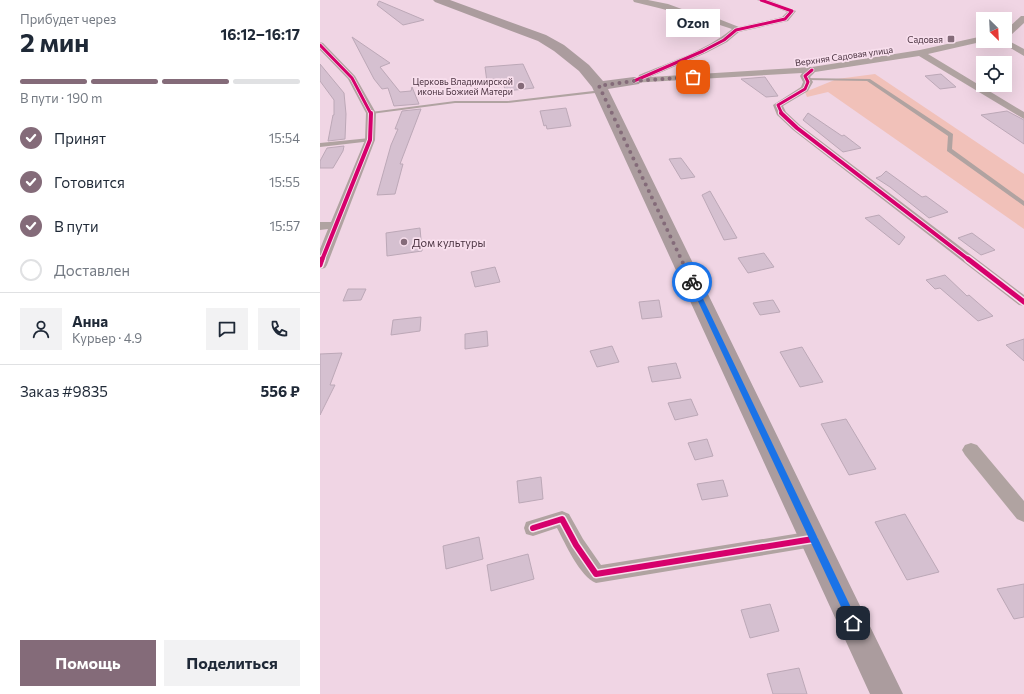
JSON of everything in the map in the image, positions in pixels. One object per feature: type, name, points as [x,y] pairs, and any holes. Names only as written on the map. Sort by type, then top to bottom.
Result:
[{"type":"highway","points":[[439,0],[542,38],[559,48],[584,68],[600,88],[887,694]]},
{"type":"highway","points":[[600,88],[634,81]]},
{"type":"street","points":[[637,0],[665,6],[689,14],[703,16],[736,29]]},
{"type":"street","points":[[663,0],[730,18],[736,25],[736,29]]},
{"type":"street","points":[[634,81],[703,51],[724,40],[736,29],[785,19],[792,11],[761,0]]},
{"type":"street","points":[[1012,29],[1024,18]]},
{"type":"street","points":[[1012,32],[1024,29]]},
{"type":"street","name":"Верхняя Садовая улица","points":[[634,81],[809,75],[976,41]]},
{"type":"street","points":[[320,45],[352,78],[371,113],[370,140],[320,265]]},
{"type":"street","points":[[1012,46],[1024,52]]},
{"type":"street","points":[[920,53],[1024,116]]},
{"type":"street","points":[[809,75],[805,89],[778,106],[781,113],[788,121],[1024,302]]},
{"type":"street","points":[[320,226],[336,225]]},
{"type":"street","points":[[971,450],[1024,514]]},
{"type":"street","points":[[533,528],[562,519],[576,545],[596,574],[814,539]]},
{"type":"lane","points":[[809,75],[868,80],[952,135],[949,150],[1024,204]]},
{"type":"lane","points":[[371,113],[455,102],[507,102],[600,88]]},
{"type":"lane","points":[[320,145],[370,140]]},
{"type":"shaded area","points":[[875,74],[1024,174],[1024,229],[828,92],[807,97],[805,92],[837,79]]},
{"type":"building","points":[[379,1],[424,20],[403,25],[377,5]]},
{"type":"building","points":[[352,37],[390,63],[380,67],[400,92],[411,91],[412,87],[419,104],[394,106],[388,88],[382,89],[374,79]]},
{"type":"building","points":[[320,64],[344,93],[346,114],[345,139],[328,141],[334,115],[334,100],[320,81]]},
{"type":"building","points":[[523,64],[534,88],[506,91],[502,81],[487,82],[485,67]]},
{"type":"building","points":[[941,74],[956,87],[940,89],[925,76]]},
{"type":"building","points":[[765,77],[778,96],[766,97],[741,79]]},
{"type":"building","points":[[566,108],[571,126],[547,129],[546,125],[544,126],[540,111]]},
{"type":"building","points":[[421,109],[400,164],[403,164],[395,194],[377,195],[391,145],[398,129],[395,129],[402,111]]},
{"type":"building","points":[[1007,111],[1024,120],[1024,144],[981,115]]},
{"type":"building","points":[[808,113],[842,136],[844,135],[861,148],[843,152],[803,120]]},
{"type":"building","points":[[344,146],[343,151],[333,168],[320,168],[320,161],[327,148]]},
{"type":"building","points":[[681,158],[695,177],[681,179],[669,159]]},
{"type":"building","points":[[886,171],[922,197],[926,196],[948,212],[929,218],[890,187],[876,178],[881,176]]},
{"type":"building","points":[[710,191],[737,238],[724,240],[702,195]]},
{"type":"building","points":[[879,215],[905,237],[899,245],[865,218]]},
{"type":"building","name":"Дом культуры","points":[[420,228],[422,251],[387,256],[386,233]]},
{"type":"building","points":[[972,233],[995,250],[981,255],[958,238]]},
{"type":"building","points":[[764,253],[774,267],[748,273],[738,258]]},
{"type":"building","points":[[495,267],[500,282],[475,287],[471,272]]},
{"type":"building","points":[[945,275],[967,296],[969,295],[993,316],[978,321],[940,288],[935,289],[926,280]]},
{"type":"building","points":[[348,289],[366,289],[361,300],[343,301]]},
{"type":"building","points":[[659,300],[662,317],[642,319],[639,302]]},
{"type":"building","points":[[773,300],[780,312],[760,315],[753,303]]},
{"type":"building","points":[[421,317],[420,331],[391,335],[393,320]]},
{"type":"building","points":[[487,331],[488,346],[465,349],[465,334]]},
{"type":"building","points":[[1024,339],[1024,361],[1006,345]]},
{"type":"building","points":[[612,346],[619,362],[597,367],[590,351]]},
{"type":"building","points":[[802,347],[823,382],[800,387],[780,352]]},
{"type":"building","points":[[342,353],[330,385],[335,385],[320,415],[320,354]]},
{"type":"building","points":[[676,363],[681,378],[652,382],[648,367]]},
{"type":"building","points":[[691,399],[698,415],[675,420],[668,403]]},
{"type":"building","points":[[846,419],[876,469],[849,475],[821,424]]},
{"type":"building","points":[[707,439],[713,456],[695,460],[688,443]]},
{"type":"building","points":[[541,477],[543,499],[519,503],[517,481]]},
{"type":"building","points":[[723,480],[728,496],[702,500],[697,484]]},
{"type":"building","points":[[905,514],[939,572],[907,580],[875,522]]},
{"type":"building","points":[[479,537],[483,559],[446,569],[443,546]]},
{"type":"building","points":[[528,554],[534,579],[491,591],[487,565]]},
{"type":"building","points":[[1024,584],[1024,617],[1014,619],[997,589]]},
{"type":"building","points":[[770,604],[779,631],[750,638],[741,610]]},
{"type":"building","points":[[799,668],[807,694],[773,694],[767,674]]},
{"type":"cycle path","points":[[634,81],[703,51],[724,40],[736,30],[785,19],[792,11],[761,0]]},
{"type":"cycle path","points":[[320,45],[352,78],[371,113],[370,140],[320,265]]},
{"type":"cycle path","points":[[812,70],[805,76],[808,82],[805,89],[778,105],[781,113],[797,128],[1024,302]]},
{"type":"cycle path","points":[[533,528],[562,519],[576,545],[596,574],[813,539]]},
{"type":"way so far","points":[[692,282],[599,86],[634,81],[693,77]]},
{"type":"place","name":"Садовая","points":[[951,39]]},
{"type":"place","name":"Ozon","points":[[693,77]]},
{"type":"place","name":"Церковь Владимирской иконы Божией Матери","points":[[521,86]]},
{"type":"place","name":"Дом культуры","points":[[404,242]]},
{"type":"route","points":[[692,282],[853,623]]}]
